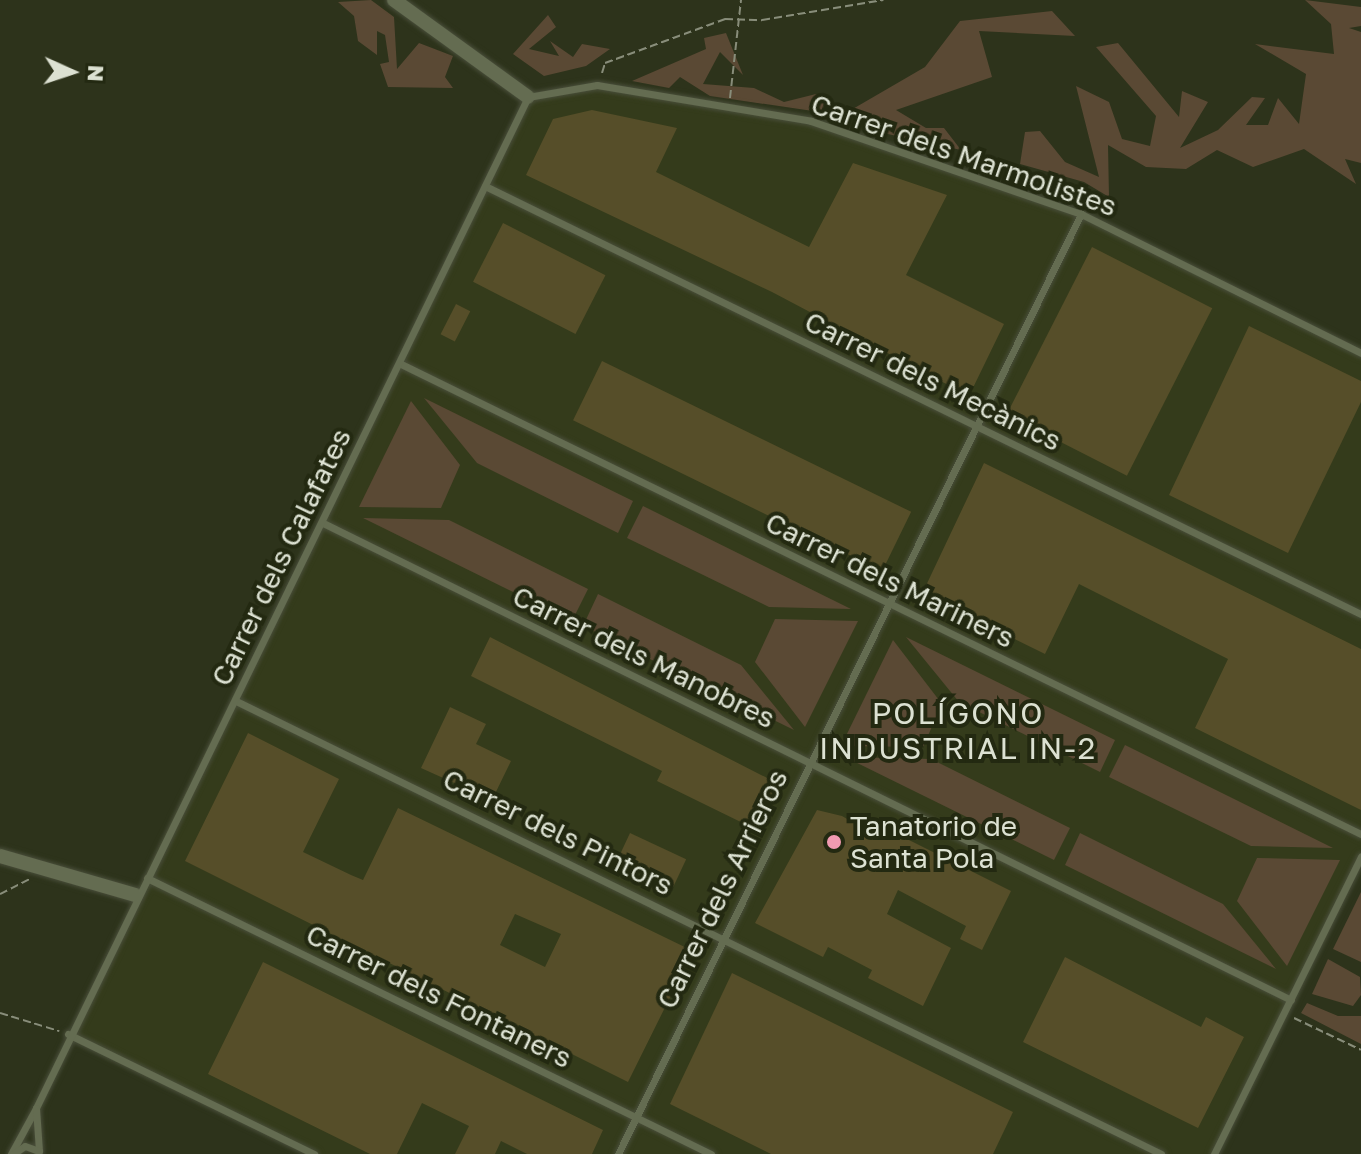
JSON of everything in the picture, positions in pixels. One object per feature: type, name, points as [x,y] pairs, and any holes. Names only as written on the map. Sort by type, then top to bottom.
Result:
[{"type":"street","points":[[394,0],[528,97]]},
{"type":"street","points":[[0,856],[135,895]]},
{"type":"lane","name":"Carrer dels Marmolistes","points":[[528,97],[597,85],[811,121],[1081,214],[1361,353]]},
{"type":"lane","name":"Carrer dels Calafates","points":[[12,1154],[135,895],[147,878],[236,701],[528,97]]},
{"type":"lane","name":"Carrer dels Mecànics","points":[[485,186],[1361,614]]},
{"type":"lane","name":"Carrer dels Arrieros","points":[[618,1154],[807,762],[1081,214]]},
{"type":"lane","name":"Carrer dels Mariners","points":[[401,364],[1361,834]]},
{"type":"lane","name":"Carrer dels Manobres","points":[[323,523],[1291,1000]]},
{"type":"lane","name":"Carrer dels Pintors","points":[[236,701],[1161,1154]]},
{"type":"lane","points":[[1214,1154],[1361,856]]},
{"type":"lane","name":"Carrer dels Fontaners","points":[[147,878],[711,1154]]},
{"type":"lane","points":[[68,1034],[314,1154]]},
{"type":"lane","points":[[12,1154],[25,1146],[40,1152],[36,1108]]},
{"type":"path","points":[[725,107],[738,60],[741,0]]},
{"type":"path","points":[[597,85],[605,63],[738,19],[883,0]]},
{"type":"path","points":[[0,894],[43,869]]},
{"type":"path","points":[[0,1013],[68,1034]]},
{"type":"path","points":[[1285,1013],[1361,1050]]},
{"type":"shaded area","points":[[371,0],[394,17],[397,69],[419,43],[453,56],[445,77],[453,88],[388,87],[380,64],[389,62],[385,35],[377,31],[377,55],[358,41],[354,16],[338,2]]},
{"type":"shaded area","points":[[1305,0],[1361,7],[1361,26],[1349,28],[1361,32],[1361,163],[1345,159],[1356,184],[1304,149],[1253,167],[1217,150],[1186,169],[1146,167],[1108,145],[1109,197],[1084,182],[1020,164],[1025,132],[1040,131],[1065,162],[1099,177],[1076,86],[1109,102],[1122,139],[1150,146],[1156,116],[1096,47],[1118,43],[1179,117],[1182,91],[1208,102],[1180,148],[1218,130],[1252,97],[1265,98],[1246,125],[1268,125],[1278,98],[1299,124],[1306,74],[1255,44],[1334,54],[1331,24]]},
{"type":"shaded area","points":[[1052,11],[1075,36],[979,31],[992,77],[896,110],[926,128],[944,128],[961,150],[874,131],[851,110],[925,67],[960,21]]},
{"type":"shaded area","points":[[548,15],[556,27],[529,49],[559,56],[550,41],[573,57],[582,44],[610,49],[586,66],[544,76],[513,54]]},
{"type":"shaded area","points":[[726,33],[743,75],[720,52],[703,84],[754,88],[784,102],[816,94],[840,115],[710,96],[680,77],[669,88],[632,81],[706,49],[704,38]]},
{"type":"shaded area","points":[[597,85],[811,121],[1081,214],[1361,353],[1361,856],[1214,1154],[315,1154],[73,1036],[135,895],[528,97]]},
{"type":"shaded area","points":[[424,398],[633,501],[618,533],[477,463]]},
{"type":"shaded area","points":[[411,401],[460,465],[441,508],[359,507]]},
{"type":"shaded area","points":[[643,506],[851,609],[769,607],[627,538]]},
{"type":"shaded area","points":[[363,518],[449,520],[588,589],[572,621]]},
{"type":"shaded area","points":[[598,594],[741,665],[794,730],[583,626]]},
{"type":"shaded area","points":[[775,619],[858,621],[805,727],[755,662]]},
{"type":"shaded area","points":[[906,637],[1115,740],[1100,772],[959,702]]},
{"type":"shaded area","points":[[893,640],[942,704],[923,747],[841,746]]},
{"type":"shaded area","points":[[1125,745],[1333,848],[1251,846],[1109,777]]},
{"type":"shaded area","points":[[845,757],[931,759],[1070,828],[1054,860]]},
{"type":"shaded area","points":[[1080,833],[1223,904],[1276,969],[1065,865]]},
{"type":"shaded area","points":[[1257,858],[1340,860],[1287,966],[1237,901]]},
{"type":"shaded area","points":[[1361,892],[1361,962],[1333,949]]},
{"type":"shaded area","points":[[1328,959],[1360,977],[1361,995],[1353,1006],[1312,994]]},
{"type":"shaded area","points":[[1307,1003],[1338,1016],[1361,1016],[1361,1044],[1301,1013]]},
{"type":"building","points":[[592,110],[677,128],[656,172],[809,247],[853,163],[947,195],[906,275],[1004,324],[969,396],[772,292],[526,175],[553,119]]},
{"type":"building","points":[[503,223],[605,275],[576,334],[473,282]]},
{"type":"building","points":[[1092,247],[1212,308],[1127,476],[1007,415]]},
{"type":"building","points":[[456,304],[470,311],[455,342],[441,334]]},
{"type":"building","points":[[1249,326],[1361,381],[1361,402],[1288,553],[1169,495]]},
{"type":"building","points":[[602,361],[911,512],[882,571],[573,420]]},
{"type":"building","points":[[984,463],[1361,649],[1361,810],[1195,728],[1228,659],[1079,584],[1045,654],[922,594]]},
{"type":"building","points":[[490,637],[777,783],[755,829],[657,781],[662,771],[471,676]]},
{"type":"building","points":[[450,707],[486,724],[476,744],[511,761],[492,800],[421,768]]},
{"type":"building","points":[[248,733],[339,779],[303,852],[363,880],[398,808],[693,951],[628,1082],[185,861]],"holes":[[[515,914],[561,934],[545,967],[500,945]]]},
{"type":"building","points":[[817,810],[842,816],[880,838],[885,828],[1011,891],[982,950],[960,939],[966,926],[898,890],[887,914],[951,948],[923,1006],[868,978],[872,970],[828,947],[823,957],[755,923]]},
{"type":"building","points":[[630,833],[686,859],[673,887],[617,861]]},
{"type":"building","points":[[1065,957],[1201,1027],[1206,1017],[1244,1037],[1198,1128],[1023,1042]]},
{"type":"building","points":[[263,962],[603,1130],[592,1154],[527,1154],[501,1141],[495,1154],[455,1154],[469,1126],[422,1103],[397,1154],[370,1154],[208,1074]]},
{"type":"building","points":[[732,973],[1013,1112],[993,1154],[771,1154],[670,1104]]},
{"type":"place","name":"Tanatorio de Santa Pola","points":[[834,842]]},
{"type":"district","name":"POLÍGONO INDUSTRIAL IN-2","points":[[958,730]]}]
